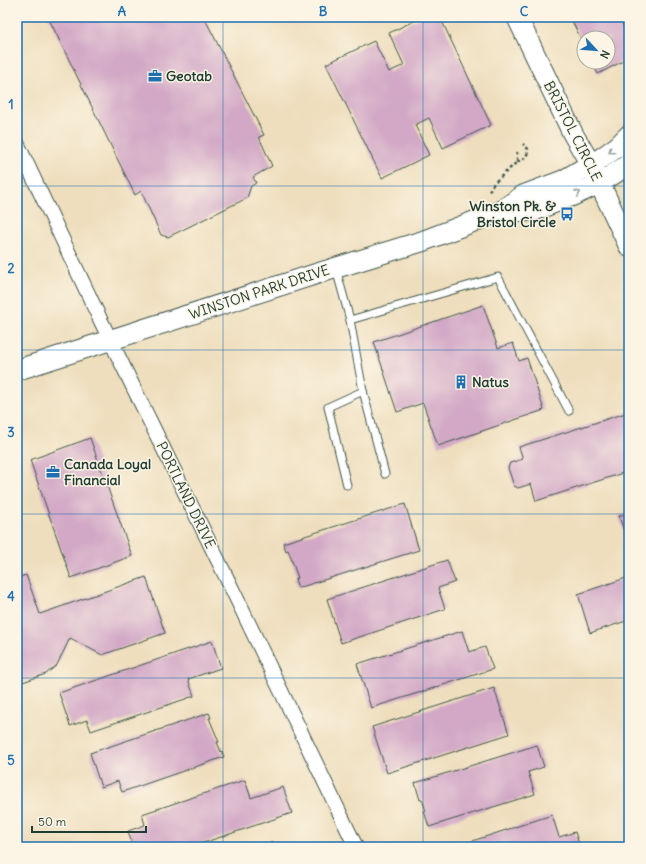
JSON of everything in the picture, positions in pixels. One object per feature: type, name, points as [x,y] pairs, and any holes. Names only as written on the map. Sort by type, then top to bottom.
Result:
[{"type":"street","name":"BRISTOL CIRCLE","points":[[517,17],[573,134],[600,183],[629,246]]},
{"type":"street","name":"WINSTON PARK DRIVE","points":[[17,370],[336,267],[422,241],[501,210],[524,195],[559,182],[591,165],[617,147],[629,135]]},
{"type":"street","name":"PORTLAND DRIVE","points":[[17,143],[110,340],[356,847]]},
{"type":"street","name":"WINSTON PARK DRIVE","points":[[501,210],[533,211],[600,183],[629,164]]},
{"type":"lane","points":[[336,267],[350,320],[364,391],[385,474]]},
{"type":"lane","points":[[350,320],[498,277],[569,411]]},
{"type":"lane","points":[[346,486],[328,407],[364,391]]},
{"type":"path","points":[[489,191],[494,183],[517,162],[525,159],[528,154],[528,149],[524,144]]},
{"type":"path","points":[[517,152],[517,162]]},
{"type":"building","name":"Geotab","points":[[48,17],[204,17],[264,135],[259,137],[272,166],[253,177],[256,183],[251,186],[247,198],[168,237],[161,235],[141,191],[135,195]]},
{"type":"building","points":[[422,17],[440,17],[491,125],[443,148],[429,118],[415,125],[429,155],[382,178],[326,64],[374,41],[389,72],[404,65],[389,33]]},
{"type":"building","points":[[570,17],[619,17],[629,37],[629,58],[616,65],[616,30],[576,30]]},
{"type":"building","points":[[596,70],[606,70],[598,74]]},
{"type":"building","name":"Natus","points":[[483,305],[498,348],[513,343],[519,361],[527,358],[544,410],[438,446],[423,403],[397,412],[374,342]]},
{"type":"building","points":[[629,412],[629,471],[536,501],[531,484],[518,488],[514,486],[508,468],[510,463],[523,459],[519,447]]},
{"type":"building","points":[[90,438],[132,556],[71,578],[30,460]]},
{"type":"building","points":[[405,504],[419,550],[298,588],[295,579],[298,578],[288,550],[286,551],[283,543]]},
{"type":"building","points":[[629,513],[629,546],[619,516]]},
{"type":"building","points":[[447,560],[455,582],[438,588],[445,609],[341,643],[327,599]]},
{"type":"building","points":[[26,575],[40,614],[146,577],[165,633],[102,655],[70,638],[57,665],[46,674],[17,684],[17,578]]},
{"type":"building","points":[[629,577],[629,620],[590,633],[578,594]]},
{"type":"building","points":[[462,631],[469,652],[485,647],[493,669],[371,708],[357,664]]},
{"type":"building","points":[[212,641],[221,668],[188,679],[194,696],[91,731],[87,720],[70,726],[59,693]]},
{"type":"building","points":[[494,688],[509,734],[387,773],[372,727]]},
{"type":"building","points":[[209,713],[211,718],[209,718],[219,742],[217,742],[224,757],[122,792],[118,781],[101,787],[90,753]]},
{"type":"building","points":[[537,745],[544,767],[528,772],[535,794],[429,827],[424,811],[426,811],[422,799],[420,800],[415,783]]},
{"type":"building","points":[[245,780],[251,798],[283,787],[292,813],[191,847],[133,847],[128,831],[145,825],[142,814]]},
{"type":"building","points":[[552,815],[559,837],[575,832],[580,847],[454,847]]},
{"type":"building","points":[[273,842],[275,847],[260,847]]},
{"type":"place","name":"Geotab","points":[[155,76]]},
{"type":"place","name":"Winston Pk. & Bristol Circle","points":[[567,214]]},
{"type":"place","name":"Natus","points":[[461,382]]},
{"type":"place","name":"Canada Loyal Financial","points":[[53,472]]}]
